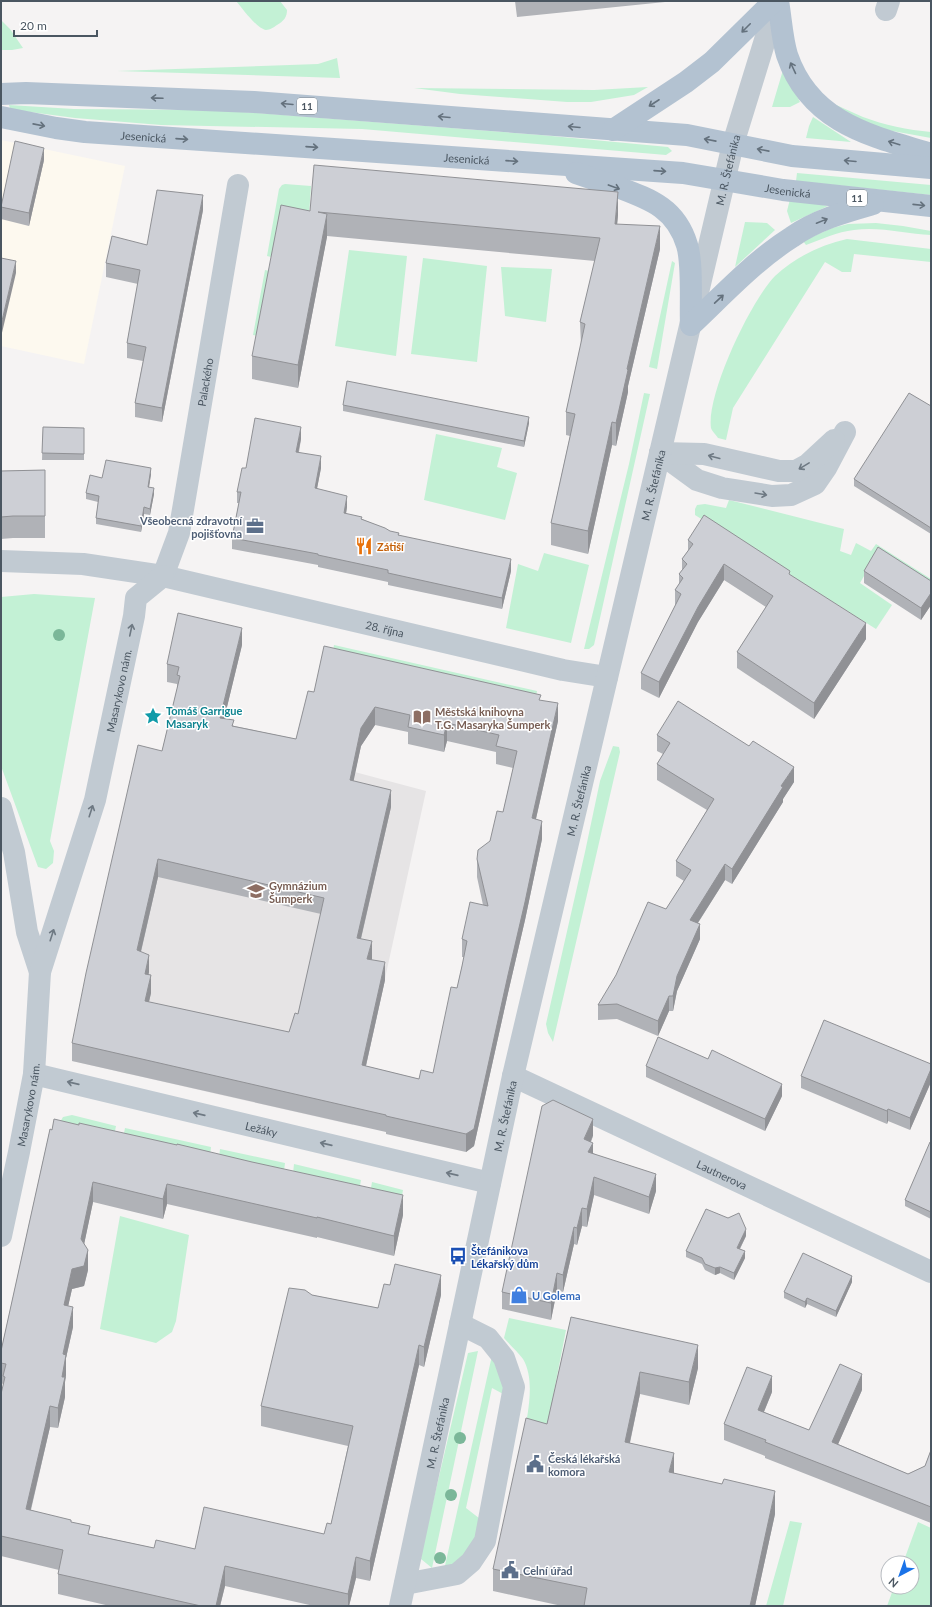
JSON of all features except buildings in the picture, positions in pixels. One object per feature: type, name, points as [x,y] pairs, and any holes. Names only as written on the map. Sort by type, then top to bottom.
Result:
[{"type":"main road","points":[[613,130],[686,82],[712,62],[777,1]]},
{"type":"main road","points":[[777,1],[787,55],[800,83],[815,102],[833,117],[857,130],[931,154]]},
{"type":"main road","name":"11","points":[[1,94],[26,93],[254,102],[687,135],[792,156],[931,168]]},
{"type":"main road","name":"Jesenická","points":[[1,117],[85,132],[684,173],[783,190],[931,206]]},
{"type":"main road","points":[[552,164],[642,196],[655,202],[668,212],[680,228],[687,246],[690,263],[691,325]]},
{"type":"main road","points":[[691,325],[760,261],[791,237],[814,224],[841,213],[885,201]]},
{"type":"street","name":"M. R. Štefánika","points":[[400,1606],[513,1076],[733,144],[777,1]]},
{"type":"street","name":"Palackého","points":[[163,576],[179,533],[238,185]]},
{"type":"street","points":[[845,432],[826,468],[815,484],[791,495],[772,496],[722,488],[697,480],[660,453],[704,454],[779,472],[796,471],[807,465],[830,443],[845,432]]},
{"type":"street","points":[[1,561],[82,564],[163,576]]},
{"type":"street","name":"28. října","points":[[163,576],[563,670],[607,677]]},
{"type":"street","name":"Masarykovo nám.","points":[[1,1236],[34,1074],[40,972],[95,800],[134,616],[136,598],[163,576]]},
{"type":"street","name":"Masarykovo nám.","points":[[1,808],[14,852],[27,932],[40,972]]},
{"type":"street","name":"Ležáky","points":[[34,1074],[490,1183]]},
{"type":"street","name":"Lautnerova","points":[[513,1076],[931,1272]]},
{"type":"street","points":[[405,1584],[457,1574],[471,1562],[485,1541],[514,1387],[504,1358],[488,1338],[460,1324]]},
{"type":"shaded area","points":[[1,140],[125,166],[84,364],[1,346]]},
{"type":"shaded area","name":"Gymnázium Šumperk","points":[[306,759],[426,791],[353,1125],[72,1061],[86,990],[138,762]]},
{"type":"green space","points":[[236,1],[280,1],[287,10],[285,19],[269,30],[262,29]]},
{"type":"green space","points":[[1,20],[10,29],[23,48],[1,50]]},
{"type":"green space","points":[[337,58],[340,78],[117,71],[318,64]]},
{"type":"green space","points":[[783,70],[800,102],[790,107],[772,107]]},
{"type":"green space","points":[[648,87],[634,95],[591,102],[567,102],[460,94],[414,88],[594,90]]},
{"type":"green space","points":[[834,104],[863,117],[888,125],[931,132],[931,138],[887,130],[858,120]]},
{"type":"green space","points":[[9,105],[74,109],[217,110],[541,135],[668,147],[672,151],[666,155],[362,129],[161,125],[75,118],[15,110],[10,108]]},
{"type":"green space","points":[[813,117],[851,142],[806,138]]},
{"type":"green space","points":[[797,173],[931,185],[931,195],[796,181]]},
{"type":"green space","points":[[285,184],[311,186],[308,230],[271,257],[267,256],[279,189]]},
{"type":"green space","points":[[790,199],[828,206],[791,223],[787,211]]},
{"type":"green space","points":[[745,222],[767,223],[775,230],[735,267]]},
{"type":"green space","points":[[876,223],[931,231],[931,235],[863,229],[842,232],[806,245],[803,241],[832,228],[848,224]]},
{"type":"green space","points":[[847,239],[931,249],[931,262],[854,254],[851,272],[842,272],[825,262],[733,408],[726,440],[718,438],[711,428],[711,413],[716,394],[732,349],[754,305],[765,288],[775,276],[791,263],[818,248]]},
{"type":"green space","points":[[349,250],[407,256],[396,356],[335,346]]},
{"type":"green space","points":[[423,258],[487,266],[477,362],[411,354]]},
{"type":"green space","points":[[672,261],[675,263],[657,369],[649,367]]},
{"type":"green space","points":[[501,267],[552,269],[546,322],[505,316]]},
{"type":"green space","points":[[265,270],[270,271],[258,336],[253,335]]},
{"type":"green space","points":[[644,393],[650,394],[594,645],[589,649],[584,649],[629,464]]},
{"type":"green space","points":[[436,434],[502,448],[497,467],[517,473],[505,520],[424,500]]},
{"type":"green space","points":[[729,500],[844,529],[840,551],[851,555],[856,543],[871,551],[876,544],[931,579],[931,590],[876,555],[860,583],[892,605],[876,629],[695,515],[697,505],[705,504],[726,508]]},
{"type":"green space","points":[[544,553],[589,565],[571,643],[506,628],[518,564],[538,571]]},
{"type":"green space","points":[[34,594],[95,598],[50,841],[54,851],[53,863],[46,869],[38,867],[1,766],[1,597]]},
{"type":"green space","points":[[334,645],[537,691],[535,703],[332,658]]},
{"type":"green space","points":[[613,746],[619,747],[620,752],[553,1042],[548,1033],[546,1024],[600,781]]},
{"type":"green space","points":[[72,1115],[116,1126],[112,1146],[59,1124],[63,1117]]},
{"type":"green space","points":[[125,1128],[211,1147],[209,1166],[121,1148]]},
{"type":"green space","points":[[220,1149],[285,1163],[283,1179],[218,1167]]},
{"type":"green space","points":[[294,1164],[361,1180],[358,1198],[292,1183]]},
{"type":"green space","points":[[372,1182],[403,1190],[400,1207],[369,1200]]},
{"type":"green space","points":[[120,1216],[189,1235],[176,1321],[172,1332],[156,1343],[100,1329]]},
{"type":"green space","points":[[509,1318],[566,1330],[544,1443],[524,1438],[530,1398],[529,1377],[523,1359],[504,1338]]},
{"type":"green space","points":[[478,1351],[432,1568],[421,1559],[422,1549],[468,1353]]},
{"type":"green space","points":[[493,1351],[507,1396],[492,1388],[466,1508],[484,1522],[463,1561],[444,1570]]},
{"type":"green space","points":[[790,1521],[802,1523],[783,1606],[766,1606]]},
{"type":"green space","points":[[918,1522],[931,1528],[930,1606],[887,1606],[891,1595],[920,1595],[920,1555],[906,1555]]},
{"type":"place","name":"Všeobecná zdravotní pojišťovna","points":[[255,526]]},
{"type":"place","name":"Zátiší","points":[[364,546]]},
{"type":"place","name":"Tomáš Garrigue Masaryk","points":[[153,716]]},
{"type":"place","name":"Městská knihovna T.G. Masaryka Šumperk","points":[[422,717]]},
{"type":"place","name":"Gymnázium Šumperk","points":[[256,891]]},
{"type":"place","name":"Štefánikova Lékařský dům","points":[[458,1256]]},
{"type":"place","name":"U Golema","points":[[519,1295]]},
{"type":"place","name":"Česká lékařská komora","points":[[535,1464]]},
{"type":"place","name":"Celní úřad","points":[[510,1570]]}]
